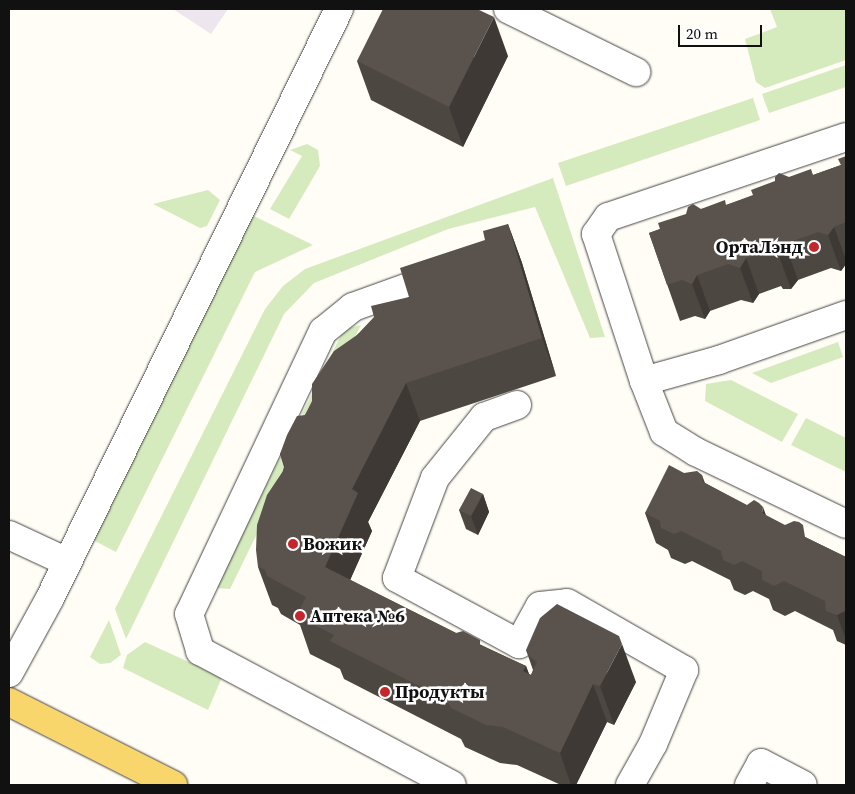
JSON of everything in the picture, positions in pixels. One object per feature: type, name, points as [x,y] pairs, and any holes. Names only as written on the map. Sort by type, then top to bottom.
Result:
[{"type":"main road","points":[[9,702],[168,784]]},
{"type":"lane","points":[[9,673],[67,562],[339,9]]},
{"type":"lane","points":[[508,9],[636,72]]},
{"type":"lane","points":[[846,136],[608,217],[596,234],[644,381],[664,432],[696,452],[846,524]]},
{"type":"lane","points":[[452,785],[200,651],[189,614],[323,331],[352,307],[464,266]]},
{"type":"lane","points":[[644,381],[719,360],[846,316]]},
{"type":"lane","points":[[517,405],[484,418],[435,478],[397,578],[519,644],[540,606],[567,603],[684,670],[653,744],[630,785]]},
{"type":"lane","points":[[9,535],[67,562]]},
{"type":"lane","points":[[749,785],[761,762],[803,785]]},
{"type":"shaded area","points":[[173,9],[228,9],[211,34]]},
{"type":"green space","points":[[770,9],[846,9],[846,60],[765,88],[756,82],[745,39],[777,27]]},
{"type":"green space","points":[[846,65],[846,87],[769,113],[762,94]]},
{"type":"green space","points":[[753,98],[760,120],[566,186],[558,163]]},
{"type":"green space","points":[[307,144],[318,150],[320,166],[289,219],[270,209],[302,156],[290,150]]},
{"type":"green space","points":[[553,178],[605,337],[590,338],[535,207],[448,229],[314,283],[284,314],[126,639],[115,609],[265,309],[283,286],[305,269]]},
{"type":"green space","points":[[208,190],[220,200],[207,226],[200,228],[153,204]]},
{"type":"green space","points":[[250,214],[313,245],[255,272],[116,552],[93,540]]},
{"type":"green space","points":[[361,325],[312,420],[302,414],[344,329]]},
{"type":"green space","points":[[838,342],[843,357],[771,383],[752,373]]},
{"type":"green space","points":[[731,380],[798,414],[782,442],[705,401],[706,384]]},
{"type":"green space","points":[[806,418],[846,438],[846,472],[791,445]]},
{"type":"green space","points":[[287,443],[299,448],[230,589],[216,588]]},
{"type":"green space","points":[[109,620],[121,655],[110,663],[100,664],[90,657]]},
{"type":"green space","points":[[145,642],[222,677],[208,710],[123,668],[127,655]]},
{"type":"building","points":[[383,9],[477,9],[494,17],[449,107],[357,61]]},
{"type":"building","points":[[846,156],[846,222],[834,227],[828,235],[818,232],[785,244],[778,253],[770,253],[768,250],[746,258],[740,268],[728,264],[697,275],[692,284],[682,280],[667,285],[649,233],[660,229],[658,223],[686,214],[688,207],[693,204],[701,209],[725,200],[726,205],[753,195],[751,190],[775,181],[775,177],[779,173],[789,177],[811,169],[813,175],[841,165],[838,159]]},
{"type":"building","points":[[508,224],[542,338],[406,383],[352,489],[358,493],[325,567],[456,633],[463,631],[480,640],[480,645],[526,666],[523,671],[531,675],[537,662],[529,656],[526,650],[540,618],[557,604],[619,636],[622,644],[600,686],[593,684],[560,753],[503,727],[486,725],[451,708],[447,700],[330,641],[334,635],[296,616],[306,597],[267,576],[265,570],[258,567],[256,550],[257,525],[267,495],[285,466],[280,454],[287,435],[297,416],[305,415],[312,401],[312,384],[334,351],[357,335],[374,317],[371,306],[409,297],[400,268],[485,240],[483,231]]},
{"type":"building","points":[[669,465],[684,473],[697,471],[702,475],[703,482],[747,505],[754,500],[763,507],[762,513],[785,525],[794,521],[799,522],[803,525],[805,537],[846,557],[846,612],[837,615],[826,611],[825,601],[784,581],[774,586],[762,580],[762,571],[742,561],[734,565],[723,560],[721,551],[681,531],[674,534],[661,528],[660,521],[645,513]]},
{"type":"building","points":[[471,488],[483,494],[471,516],[459,510]]},
{"type":"place","name":"ОртаЛэнд","points":[[814,247]]},
{"type":"place","name":"Вожик","points":[[293,544]]},
{"type":"place","name":"Аптека №6","points":[[300,616]]},
{"type":"place","name":"Продукты","points":[[385,692]]}]
